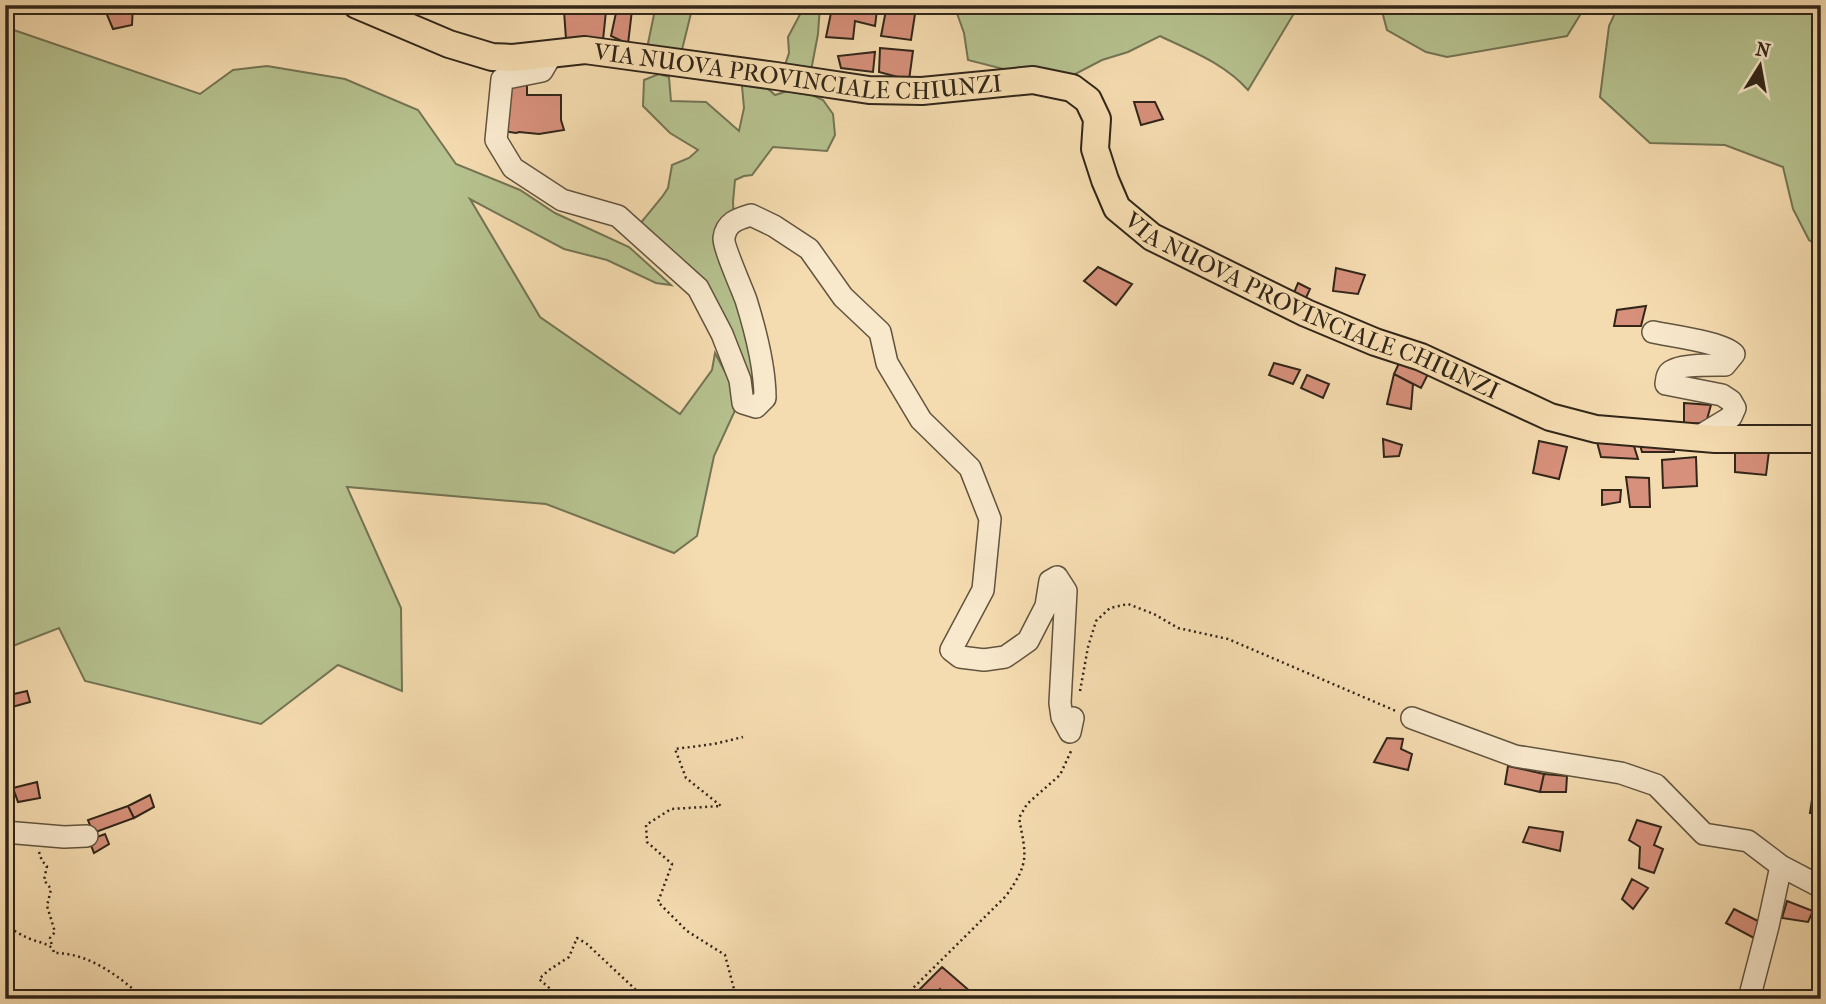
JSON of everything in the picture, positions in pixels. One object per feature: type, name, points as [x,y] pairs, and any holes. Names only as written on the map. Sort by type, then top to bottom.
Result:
[{"type":"main road","name":"VIA NUOVA PROVINCIALE CHIUNZI","points":[[357,5],[449,44],[492,57],[513,58],[585,50],[869,90],[922,91],[1032,80],[1072,88],[1088,100],[1097,119],[1096,149],[1117,208],[1152,237],[1306,313],[1375,342],[1421,357],[1550,417],[1596,429],[1698,438],[1821,439]]},
{"type":"street","points":[[552,54],[542,71],[502,79],[496,139],[513,168],[562,200],[618,216],[698,288],[722,334],[740,380],[743,403],[756,407],[765,398],[765,378],[747,304],[724,241],[727,229],[734,220],[751,215],[774,226],[809,249],[843,297],[880,332],[887,362],[921,420],[970,468],[990,519],[984,590],[951,650],[960,657],[984,660],[1005,657],[1028,641],[1046,606],[1050,581],[1057,577],[1066,591],[1060,703],[1062,717],[1072,725]]},
{"type":"street","points":[[1653,332],[1714,345],[1734,354],[1725,365],[1680,368],[1672,370],[1667,376],[1667,384],[1722,395],[1731,401],[1735,408],[1731,417],[1698,438]]},
{"type":"street","points":[[1412,718],[1515,756],[1621,773],[1656,785],[1704,834],[1748,841],[1781,866],[1821,887]]},
{"type":"street","points":[[5,832],[64,837],[87,836]]},
{"type":"street","points":[[1749,999],[1781,866]]},
{"type":"path","points":[[902,999],[1006,896],[1016,882],[1024,865],[1025,852],[1019,818],[1027,804],[1060,775],[1073,745],[1072,725],[1088,647],[1096,621],[1110,608],[1128,604],[1154,614],[1178,628],[1228,639],[1412,718]]},
{"type":"path","points":[[732,999],[734,989],[725,955],[687,931],[658,902],[672,864],[647,842],[646,825],[671,810],[721,806],[686,778],[676,749],[743,737]]},
{"type":"path","points":[[33,835],[42,861],[47,866],[44,880],[51,889],[47,906],[55,932],[50,938],[53,949]]},
{"type":"path","points":[[5,925],[34,941],[49,944],[54,953],[88,958],[145,999]]},
{"type":"path","points":[[562,999],[539,979],[569,957],[576,938],[587,944],[636,990],[681,999]]},
{"type":"green space","points":[[656,5],[693,5],[680,58],[646,53]]},
{"type":"green space","points":[[805,5],[820,5],[810,76],[783,71],[789,53],[788,37]]},
{"type":"green space","points":[[954,5],[1299,5],[1248,90],[1218,65],[1160,36],[1128,52],[1102,60],[1062,81],[968,60],[964,33]]},
{"type":"green space","points":[[1386,5],[1821,5],[1821,248],[1809,240],[1793,209],[1783,167],[1725,145],[1650,143],[1600,97],[1609,26],[1617,9],[1582,12],[1567,36],[1447,57],[1426,52],[1387,30],[1383,15]]},
{"type":"green space","points":[[5,27],[200,94],[233,70],[267,66],[345,79],[418,110],[456,164],[520,190],[555,213],[629,247],[671,285],[656,283],[607,260],[564,249],[470,199],[540,317],[680,414],[712,370],[715,353],[732,385],[738,404],[714,456],[697,536],[674,553],[546,504],[347,487],[401,608],[402,691],[338,665],[261,724],[85,681],[59,628],[5,649]]},
{"type":"green space","points":[[659,74],[669,77],[671,101],[706,102],[739,131],[744,108],[742,86],[756,78],[775,95],[797,88],[823,100],[833,114],[835,135],[827,151],[773,147],[752,175],[735,180],[734,220],[727,229],[747,304],[756,407],[722,334],[639,225],[668,188],[672,165],[689,158],[698,150],[670,133],[643,106],[644,80]]},
{"type":"building","points":[[133,5],[132,25],[113,29],[105,10]]},
{"type":"building","points":[[617,8],[632,10],[628,44],[611,36]]},
{"type":"building","points":[[832,8],[877,10],[875,26],[855,21],[853,39],[826,37]]},
{"type":"building","points":[[886,10],[915,14],[911,40],[881,36]]},
{"type":"building","points":[[564,11],[606,11],[603,40],[566,39]]},
{"type":"building","points":[[880,48],[913,51],[909,80],[879,72]]},
{"type":"building","points":[[875,52],[873,72],[841,68],[838,56]]},
{"type":"building","points":[[527,83],[527,95],[561,95],[561,120],[564,130],[539,134],[504,131],[509,84]]},
{"type":"building","points":[[1134,102],[1155,102],[1163,119],[1141,125]]},
{"type":"building","points":[[1098,267],[1132,284],[1116,305],[1084,281]]},
{"type":"building","points":[[1336,268],[1365,275],[1358,294],[1333,291]]},
{"type":"building","points":[[1298,283],[1310,289],[1305,300],[1293,295]]},
{"type":"building","points":[[1646,306],[1641,326],[1614,326],[1617,310]]},
{"type":"building","points":[[1400,361],[1429,372],[1421,388],[1394,374]]},
{"type":"building","points":[[1274,363],[1300,370],[1293,384],[1269,375]]},
{"type":"building","points":[[1394,374],[1413,384],[1411,409],[1387,404]]},
{"type":"building","points":[[1307,375],[1329,384],[1323,398],[1301,388]]},
{"type":"building","points":[[1684,403],[1711,405],[1706,423],[1684,424]]},
{"type":"building","points":[[1383,439],[1402,445],[1399,456],[1384,457]]},
{"type":"building","points":[[1539,441],[1567,447],[1559,479],[1533,473]]},
{"type":"building","points":[[1639,441],[1673,443],[1674,452],[1642,452]]},
{"type":"building","points":[[1597,442],[1633,443],[1638,459],[1601,457]]},
{"type":"building","points":[[1735,451],[1769,451],[1766,475],[1735,472]]},
{"type":"building","points":[[1696,457],[1697,486],[1663,488],[1662,460]]},
{"type":"building","points":[[1626,477],[1649,478],[1650,507],[1630,507]]},
{"type":"building","points":[[1602,490],[1621,490],[1620,502],[1602,505]]},
{"type":"building","points":[[27,691],[30,702],[5,709],[5,696]]},
{"type":"building","points":[[1387,738],[1403,739],[1401,749],[1412,754],[1408,770],[1374,762]]},
{"type":"building","points":[[1814,749],[1821,749],[1821,770],[1819,770]]},
{"type":"building","points":[[1508,766],[1544,774],[1540,792],[1505,784]]},
{"type":"building","points":[[1544,774],[1567,776],[1566,792],[1540,792]]},
{"type":"building","points":[[37,782],[40,798],[18,802],[13,788]]},
{"type":"building","points":[[1813,793],[1821,794],[1821,813],[1810,813]]},
{"type":"building","points":[[150,795],[154,807],[134,818],[128,806]]},
{"type":"building","points":[[128,806],[134,818],[93,833],[88,820]]},
{"type":"building","points":[[1637,820],[1661,827],[1654,845],[1663,849],[1654,873],[1639,868],[1640,847],[1629,840]]},
{"type":"building","points":[[1529,827],[1563,832],[1560,851],[1523,842]]},
{"type":"building","points":[[105,834],[109,844],[94,853],[89,840]]},
{"type":"building","points":[[1632,879],[1648,888],[1633,909],[1622,899]]},
{"type":"building","points":[[1787,901],[1813,911],[1808,922],[1782,918]]},
{"type":"building","points":[[1734,909],[1768,926],[1754,938],[1726,923]]},
{"type":"building","points":[[942,967],[979,999],[951,999],[940,989],[932,999],[910,999]]}]
